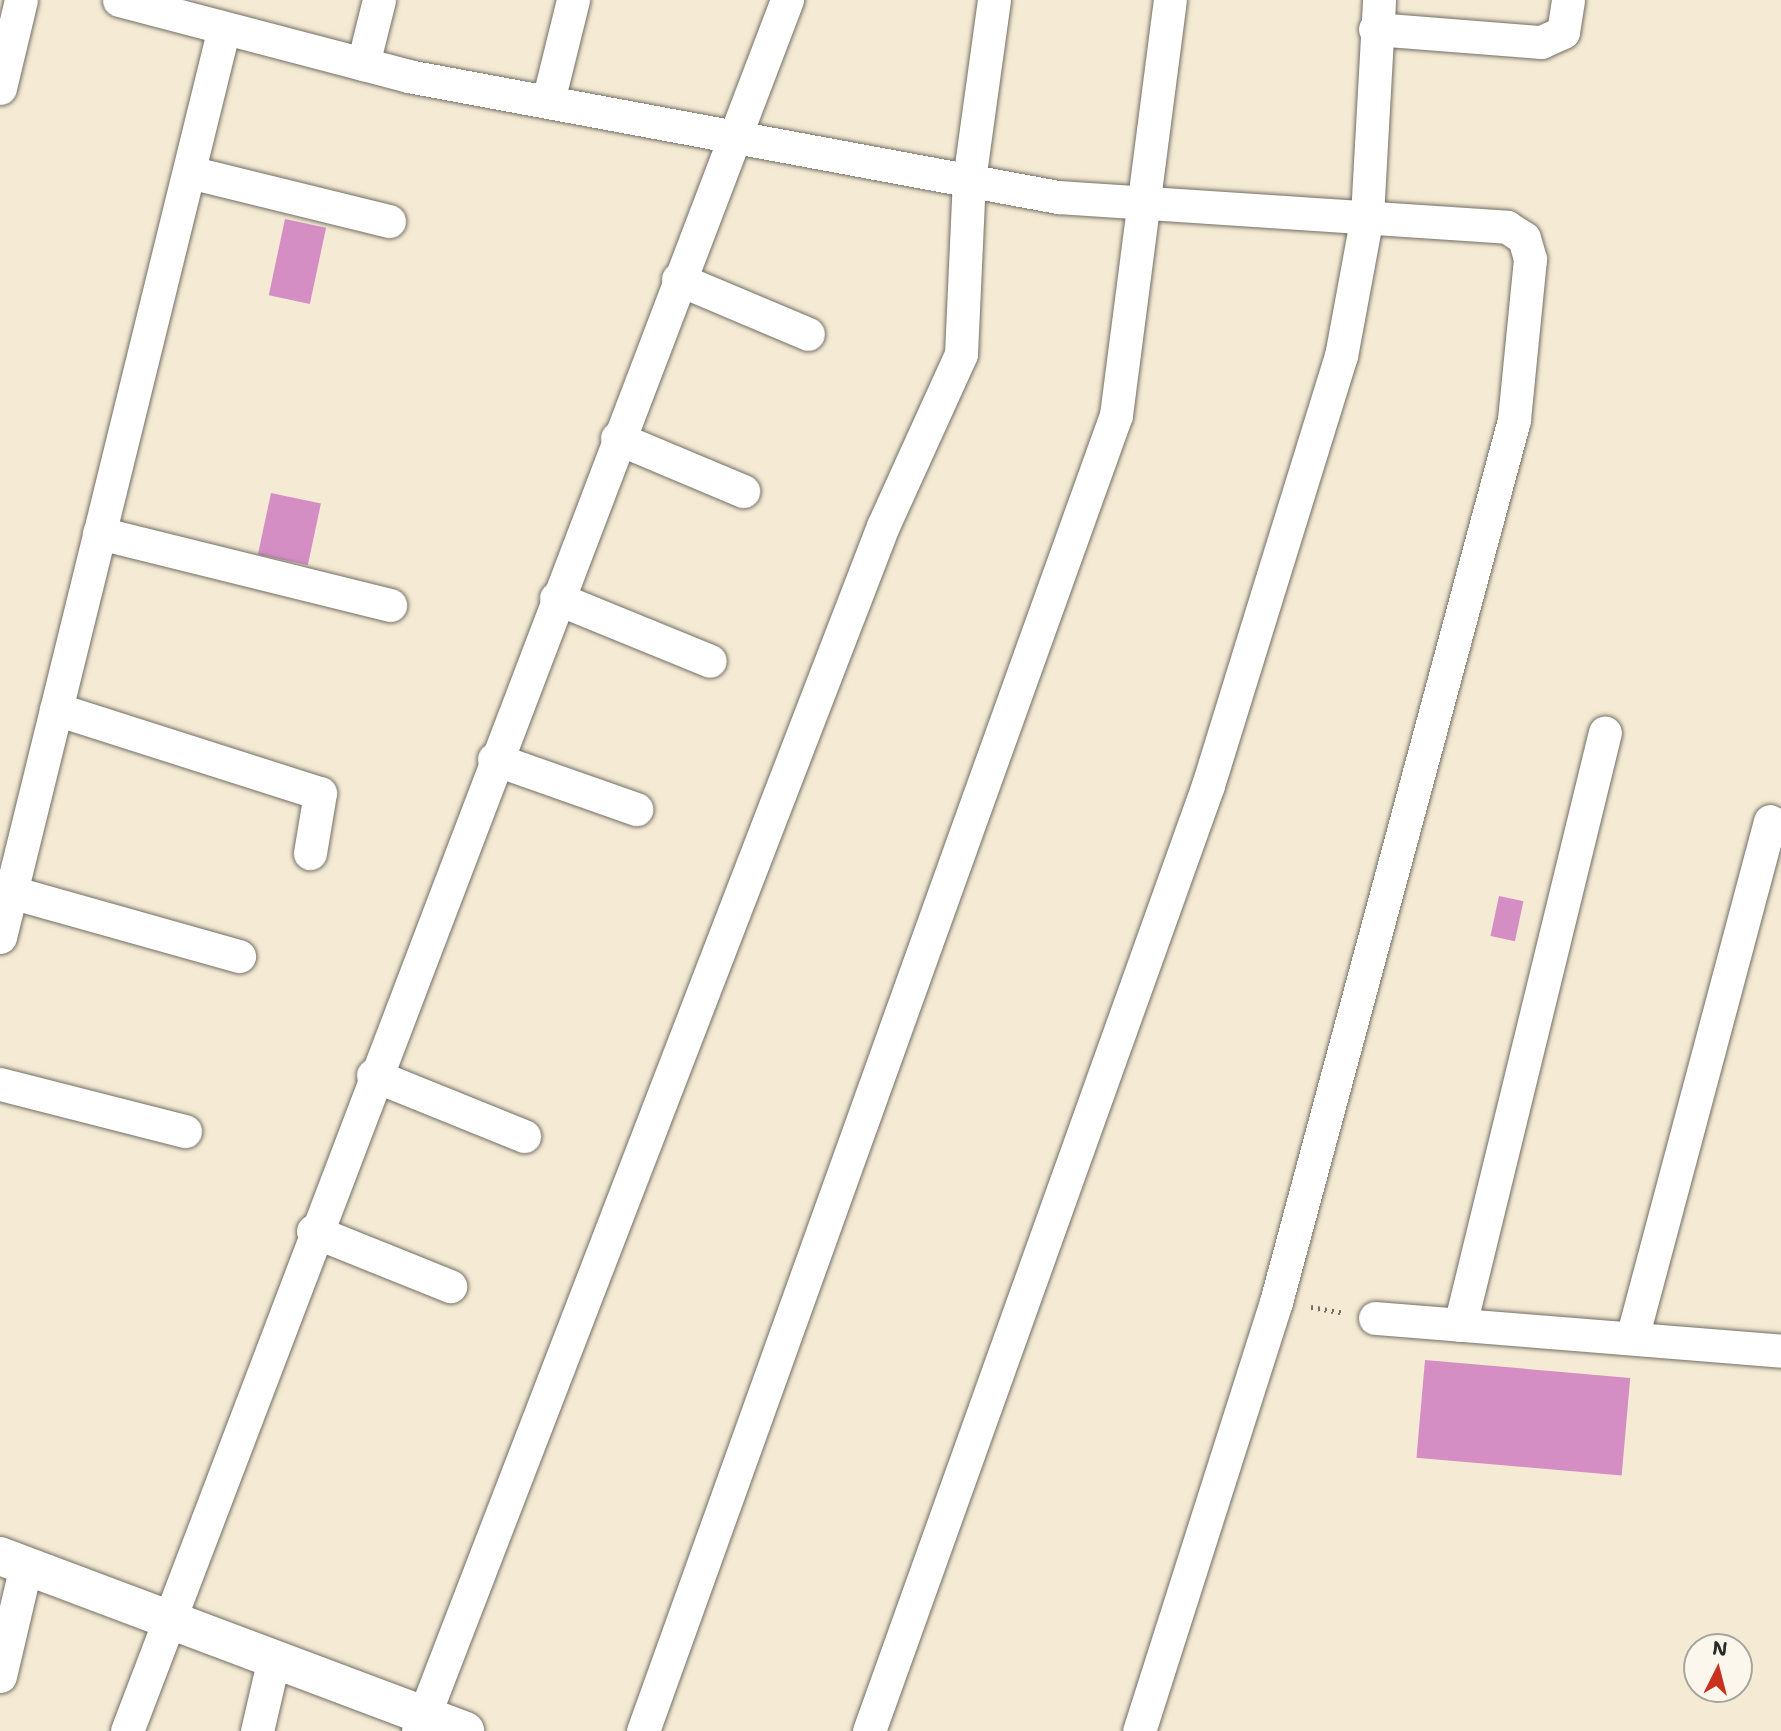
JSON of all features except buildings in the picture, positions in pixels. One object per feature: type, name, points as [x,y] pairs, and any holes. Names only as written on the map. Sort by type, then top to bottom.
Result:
[{"type":"street","points":[[0,88],[21,0]]},
{"type":"street","points":[[118,0],[185,8],[224,28],[363,64],[969,180],[1146,205],[1367,216],[1507,227],[1524,238],[1530,259],[1514,420],[1276,1302],[1139,1731]]},
{"type":"street","points":[[363,64],[379,0]]},
{"type":"street","points":[[548,101],[573,0]]},
{"type":"street","points":[[127,1731],[166,1616],[787,0]]},
{"type":"street","points":[[420,1723],[883,526],[961,354],[969,180],[994,0]]},
{"type":"street","points":[[643,1731],[1116,415],[1146,205],[1170,0]]},
{"type":"street","points":[[869,1731],[1208,785],[1341,356],[1367,216],[1377,15],[1541,42],[1563,32],[1568,0]]},
{"type":"street","points":[[0,937],[224,28]]},
{"type":"street","points":[[188,172],[389,221]]},
{"type":"street","points":[[678,279],[808,334]]},
{"type":"street","points":[[617,438],[743,491]]},
{"type":"street","points":[[99,533],[390,605]]},
{"type":"street","points":[[556,598],[710,661]]},
{"type":"street","points":[[56,709],[320,793],[310,853]]},
{"type":"street","points":[[1460,1325],[1605,732]]},
{"type":"street","points":[[494,759],[636,809]]},
{"type":"street","points":[[1632,1339],[1770,821]]},
{"type":"street","points":[[11,892],[239,956]]},
{"type":"street","points":[[373,1075],[524,1136]]},
{"type":"street","points":[[0,1084],[185,1131]]},
{"type":"street","points":[[313,1231],[450,1286]]},
{"type":"street","points":[[1375,1318],[1781,1351]]},
{"type":"street","points":[[0,1676],[13,1560],[274,1658],[420,1723],[465,1731]]},
{"type":"street","points":[[257,1731],[274,1658]]},
{"type":"path","points":[[1276,1302],[1375,1318]]}]
